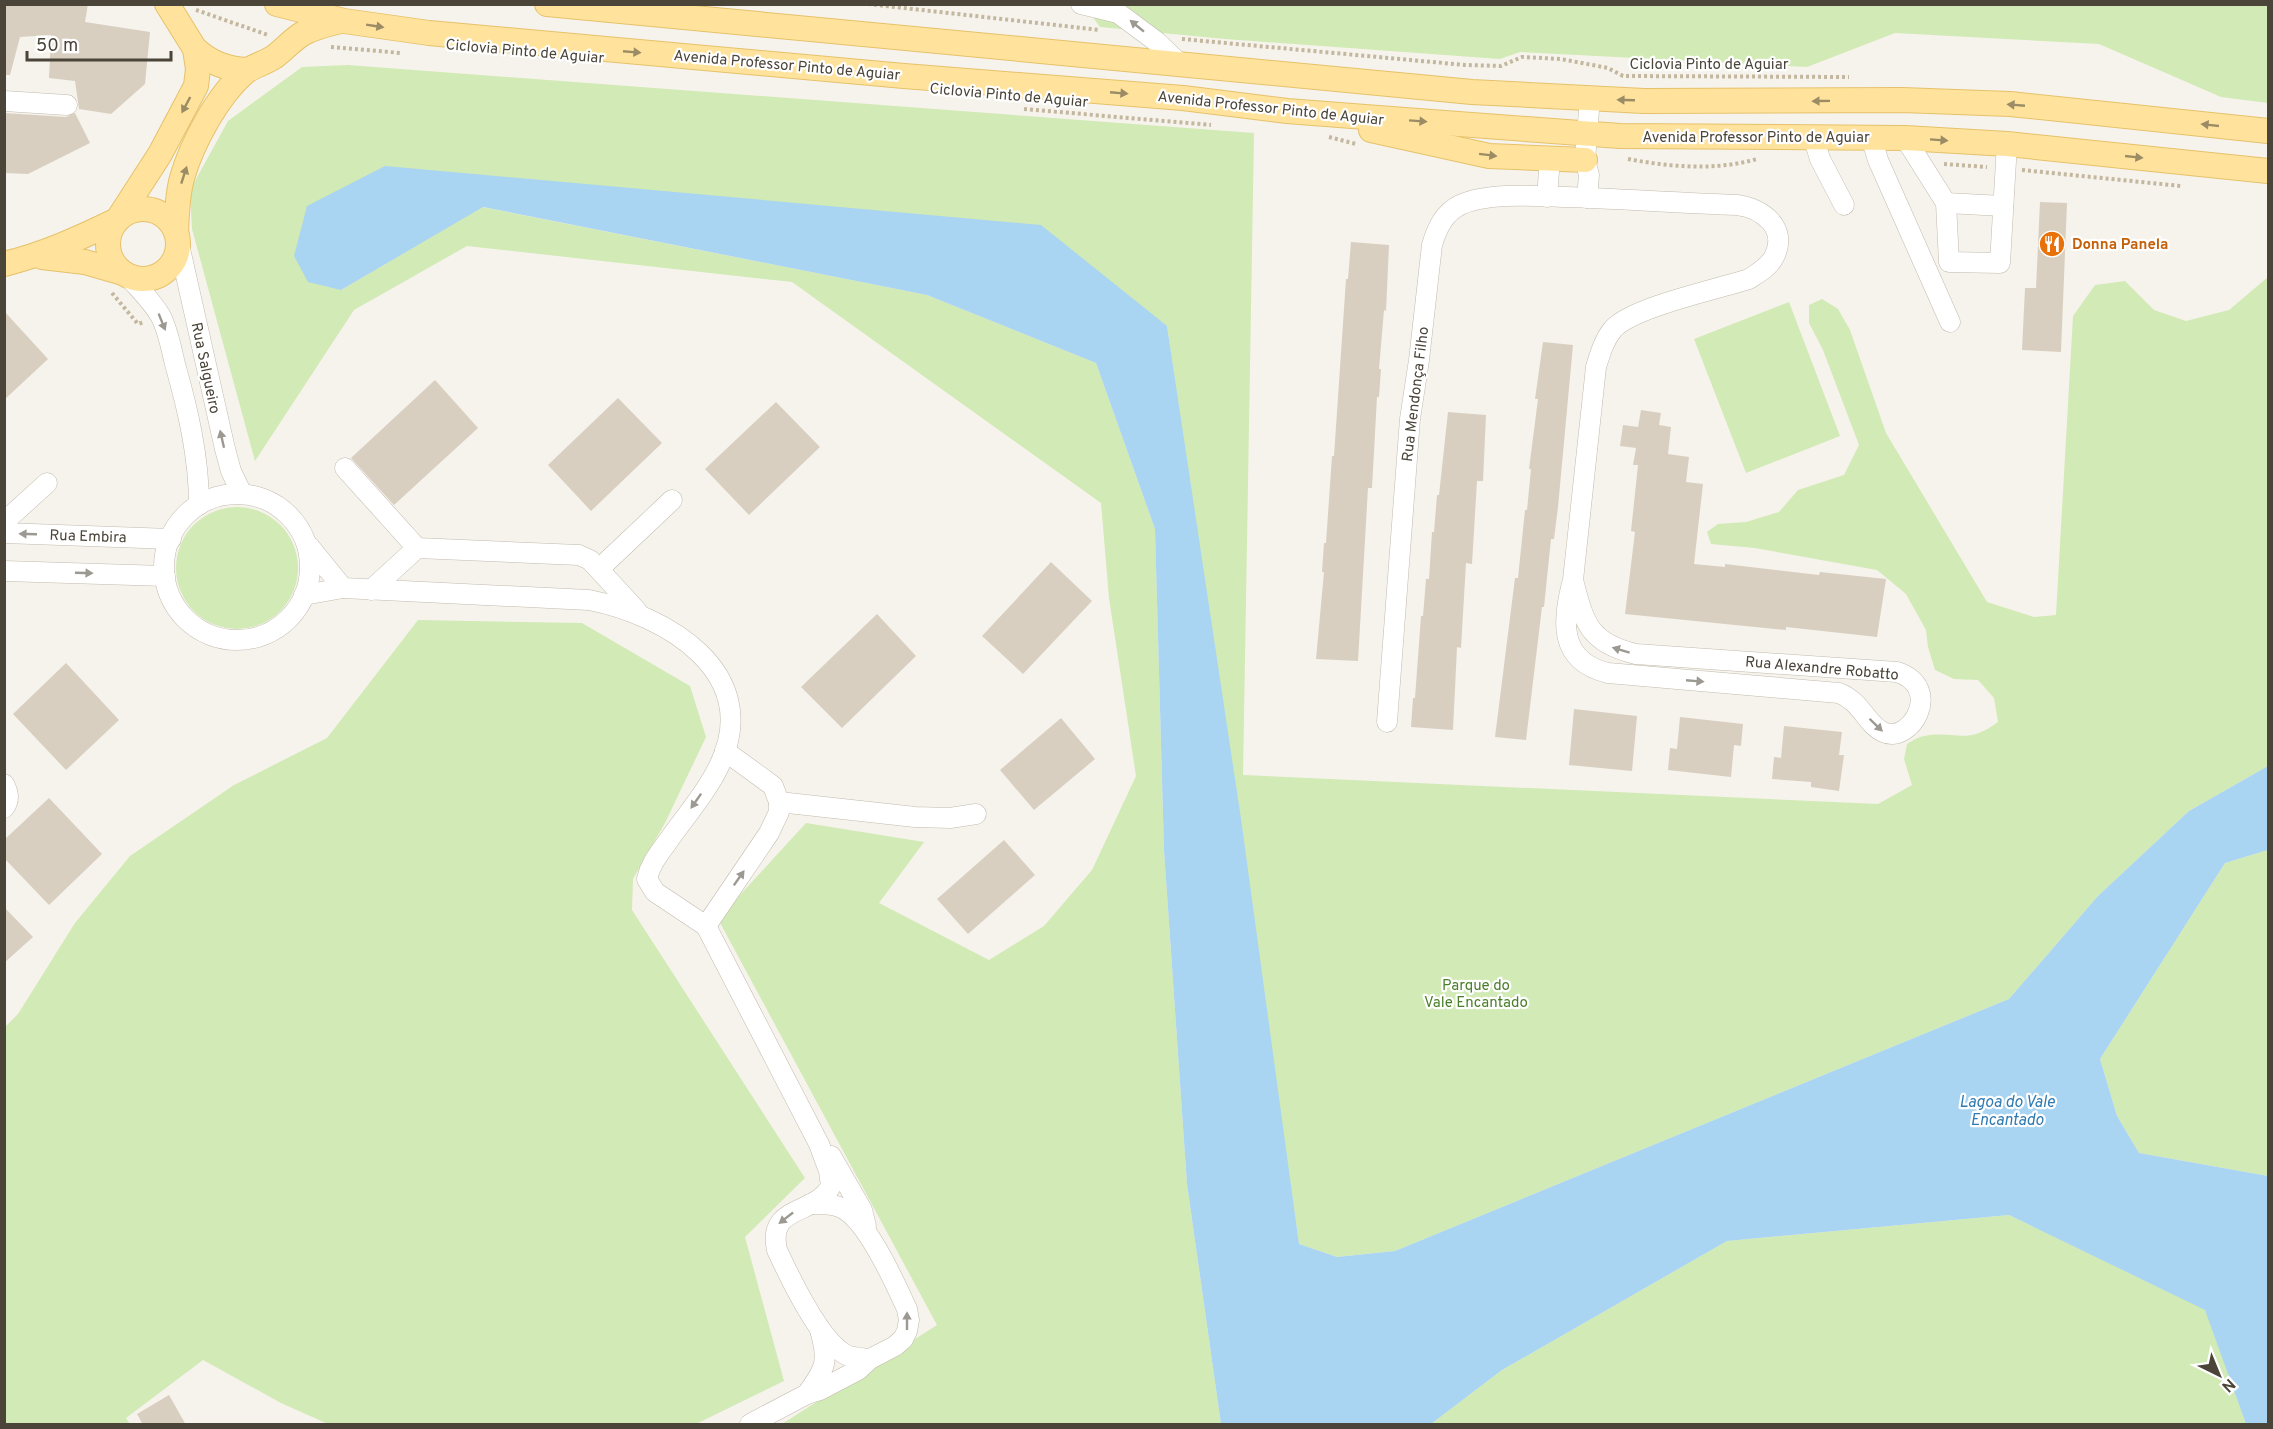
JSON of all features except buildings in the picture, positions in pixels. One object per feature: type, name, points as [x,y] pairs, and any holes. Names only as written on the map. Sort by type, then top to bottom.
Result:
[{"type":"main road","points":[[167,4],[195,49],[208,61],[232,69],[247,70],[262,64],[302,34],[317,27],[344,21]]},
{"type":"main road","name":"Avenida Professor Pinto de Aguiar","points":[[277,4],[344,21],[381,27],[559,45],[1183,98],[1287,111],[1587,134],[1871,137],[2007,144],[2268,171]]},
{"type":"main road","points":[[547,4],[635,9],[1461,91],[1644,101],[1902,100],[2010,104],[2268,131]]},
{"type":"main road","points":[[125,274],[110,258],[108,238],[144,180],[196,86],[198,69],[195,49]]},
{"type":"main road","points":[[37,256],[85,262],[145,278],[163,272],[172,263],[177,252],[177,201],[182,176],[196,143],[225,96],[247,70]]},
{"type":"main road","points":[[1287,111],[1489,156],[1585,160]]},
{"type":"main road","points":[[4,264],[37,256],[62,246],[136,209],[156,211],[172,223],[177,236]]},
{"type":"street","points":[[1081,4],[1118,13],[1157,42],[1181,65]]},
{"type":"street","points":[[1587,198],[1588,175],[1585,160],[1590,98]]},
{"type":"street","points":[[4,101],[67,105]]},
{"type":"street","points":[[1813,136],[1820,159],[1844,205]]},
{"type":"street","points":[[1871,137],[1878,160],[1950,322]]},
{"type":"street","points":[[1905,138],[1946,203],[1949,261],[2000,263],[2007,144]]},
{"type":"street","points":[[1547,197],[1550,158]]},
{"type":"street","name":"Rua Mendonça Filho","points":[[1387,722],[1410,419],[1432,245],[1437,228],[1447,215],[1460,205],[1473,200],[1515,195],[1587,198]]},
{"type":"street","name":"Rua Alexandre Robatto","points":[[1572,580],[1581,612],[1591,630],[1604,643],[1617,650],[1636,654],[1897,672],[1907,675],[1920,694],[1917,716],[1903,730],[1892,733],[1883,732],[1874,725],[1855,701],[1839,693],[1627,675],[1591,669],[1574,653],[1565,617],[1572,580],[1596,368],[1602,346],[1613,329],[1638,312],[1749,279],[1765,269],[1774,257],[1778,242],[1772,222],[1762,212],[1750,207],[1587,198]]},
{"type":"street","points":[[1946,203],[2003,206]]},
{"type":"street","name":"Rua Salgueiro","points":[[177,236],[225,449],[231,471],[242,494]]},
{"type":"street","name":"Rua Salgueiro","points":[[125,274],[160,316],[169,340],[184,396],[196,456],[199,505]]},
{"type":"street","points":[[345,468],[417,548]]},
{"type":"street","points":[[4,522],[47,483]]},
{"type":"street","points":[[242,494],[264,499],[283,509],[298,525],[307,545],[311,566],[308,588],[299,607],[285,623],[267,634],[246,640],[225,639],[205,633],[188,621],[174,605],[165,576],[165,561],[171,538],[185,517],[199,505],[213,498],[242,494]]},
{"type":"street","points":[[598,569],[672,501]]},
{"type":"street","name":"Rua Embira","points":[[4,533],[171,538]]},
{"type":"street","points":[[307,545],[343,588]]},
{"type":"street","points":[[371,590],[417,548],[579,555],[590,560],[639,613]]},
{"type":"street","points":[[4,571],[165,576]]},
{"type":"street","points":[[304,595],[343,588],[589,600],[616,605],[639,613],[698,651],[713,668],[725,687],[730,705],[731,724],[725,750],[713,777],[654,861],[646,879],[655,892],[705,926],[819,1144],[829,1171],[831,1186],[820,1198],[785,1217],[776,1227],[774,1237],[777,1250],[819,1327],[843,1354],[870,1359]]},
{"type":"street","points":[[705,926],[769,833],[779,812],[779,802],[773,786],[725,750]]},
{"type":"street","points":[[4,784],[8,791],[8,803],[4,808]]},
{"type":"street","points":[[779,802],[915,817],[950,819],[975,814]]},
{"type":"street","points":[[750,1425],[858,1370],[870,1359],[895,1346],[908,1331],[909,1320],[902,1298],[867,1232],[862,1210],[835,1160],[819,1144]]},
{"type":"street","points":[[810,1204],[827,1204],[844,1208],[867,1232]]},
{"type":"street","points":[[807,1394],[822,1374],[826,1362],[819,1327]]},
{"type":"path","points":[[868,4],[1101,30]]},
{"type":"path","points":[[191,9],[291,43]]},
{"type":"path","name":"Ciclovia Pinto de Aguiar","points":[[1181,39],[1501,66],[1522,57],[1561,59],[1608,68],[1623,76],[1853,77]]},
{"type":"path","points":[[325,46],[407,53]]},
{"type":"path","name":"Ciclovia Pinto de Aguiar","points":[[1015,108],[1217,126]]},
{"type":"path","points":[[1324,136],[1359,144]]},
{"type":"green space","points":[[1084,5],[2268,5],[2268,103],[2221,97],[2099,44],[1895,33],[1807,67],[1520,52],[1500,59],[1225,39],[1100,27]]},
{"type":"green space","name":"Parque do Vale Encantado","points":[[348,65],[1254,133],[1243,775],[1878,804],[1912,785],[1904,759],[1907,744],[1924,736],[1961,736],[1987,729],[1998,722],[1994,698],[1978,680],[1954,679],[1935,670],[1926,630],[1906,594],[1877,570],[1755,548],[1711,544],[1707,532],[1718,524],[1746,522],[1779,512],[1798,490],[1844,475],[1859,445],[1823,350],[1809,323],[1809,305],[1822,299],[1838,309],[1850,330],[1886,433],[1987,602],[2034,617],[2056,615],[2073,316],[2095,285],[2125,281],[2154,310],[2186,321],[2229,310],[2268,277],[2268,766],[2189,811],[2098,896],[2009,999],[1395,1251],[1337,1257],[1299,1244],[1167,326],[385,166],[341,290],[482,207],[927,295],[1096,363],[1155,529],[1164,850],[1187,1184],[1221,1424],[782,1424],[937,1325],[718,919],[806,823],[924,842],[879,903],[989,960],[1044,926],[1092,870],[1136,776],[1109,598],[1101,503],[792,282],[467,246],[354,310],[255,461],[192,229],[190,190],[228,121],[302,67]]},
{"type":"green space","points":[[1789,302],[1840,436],[1746,473],[1694,339]]},
{"type":"green space","points":[[237,507],[260,512],[271,517],[280,525],[288,534],[293,545],[298,568],[293,591],[288,602],[280,611],[271,619],[260,624],[237,629],[214,624],[203,619],[194,611],[186,602],[181,591],[176,568],[181,545],[186,534],[194,525],[203,517],[214,512]]},
{"type":"green space","points":[[418,620],[582,623],[690,686],[706,737],[665,823],[633,879],[632,910],[805,1178],[745,1237],[784,1381],[696,1424],[328,1424],[281,1403],[203,1360],[126,1418],[130,1424],[5,1424],[4,1028],[18,1014],[75,923],[130,856],[234,785],[327,738]]},
{"type":"green space","points":[[2268,850],[2268,1176],[2139,1153],[2117,1116],[2100,1059],[2225,863]]},
{"type":"green space","points":[[2009,1215],[2206,1310],[2246,1424],[1431,1424],[1502,1370],[1727,1241]]},
{"type":"water","name":"Lagoa do Vale Encantado","points":[[385,166],[1041,225],[1167,326],[1241,819],[1299,1244],[1337,1257],[1395,1251],[2009,999],[2098,896],[2189,811],[2268,766],[2268,850],[2225,863],[2100,1059],[2117,1116],[2139,1153],[2268,1176],[2268,1424],[2246,1424],[2205,1310],[2009,1215],[1727,1241],[1502,1370],[1431,1424],[1221,1424],[1187,1184],[1164,850],[1155,529],[1096,363],[927,295],[483,207],[341,290],[308,282],[294,256],[307,206]]},
{"type":"place","name":"Donna Panela","points":[[2052,244]]}]
